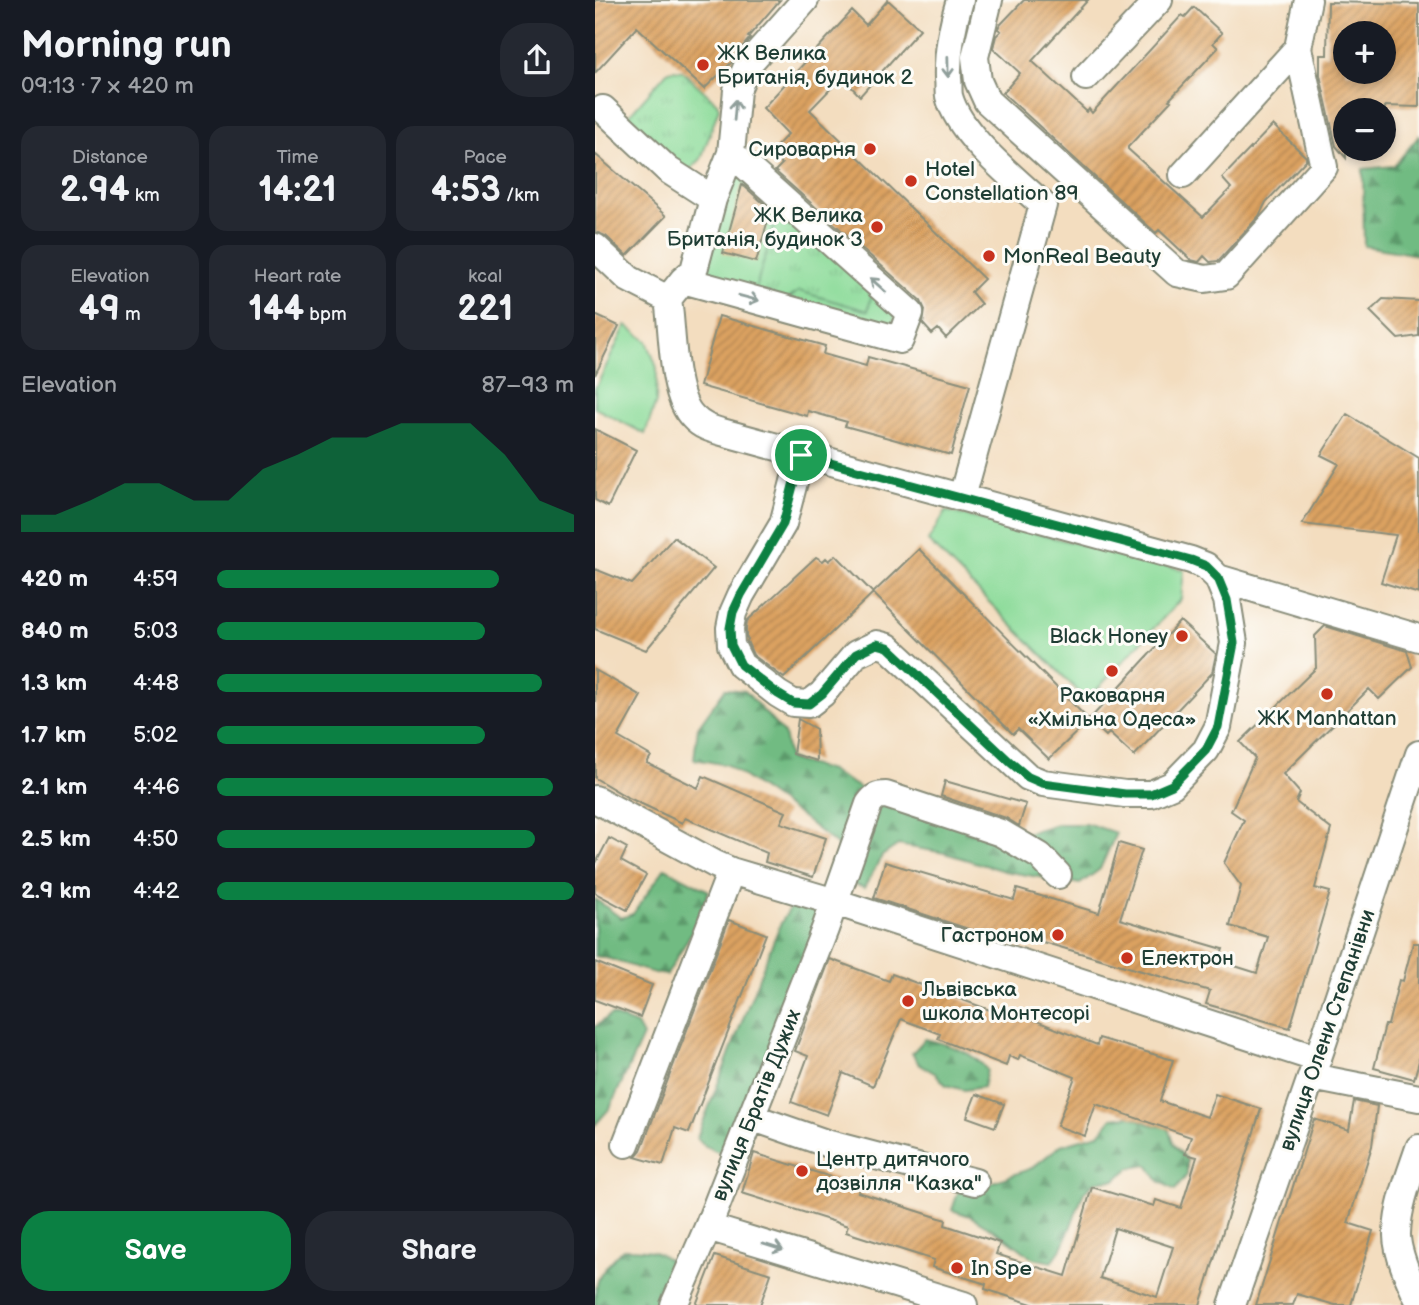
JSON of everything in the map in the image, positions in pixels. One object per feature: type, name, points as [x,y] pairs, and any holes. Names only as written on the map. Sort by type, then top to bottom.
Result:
[{"type":"street","points":[[801,455],[783,524],[741,595],[733,612],[730,628],[731,645],[741,665],[778,694],[793,703],[809,704],[822,694],[856,654],[877,644],[888,647],[1010,762],[1028,777],[1042,783],[1125,794],[1151,794],[1172,785],[1206,750],[1218,727],[1234,643],[1227,600],[1218,578],[1206,566],[705,426],[684,407],[678,384],[676,290],[694,270],[713,199],[731,153],[737,90],[748,64],[805,0]]},
{"type":"street","points":[[960,0],[947,60],[949,96],[963,125],[980,146],[1043,205],[962,498]]},
{"type":"street","points":[[989,0],[975,57],[978,81],[986,102],[1177,273],[1205,279],[1226,276],[1324,167],[1298,48],[1308,0]]},
{"type":"street","points":[[1086,78],[1159,0]]},
{"type":"street","points":[[1183,175],[1298,48]]},
{"type":"street","points":[[603,110],[668,170],[713,199]]},
{"type":"street","points":[[595,247],[629,279],[900,340],[909,313],[731,153]]},
{"type":"street","points":[[1218,578],[1419,638]]},
{"type":"street","name":"вулиця Олени Степанівни","points":[[1232,1305],[1315,1068],[1419,754]]},
{"type":"street","name":"вулиця Братів Дужих","points":[[674,1305],[708,1227],[873,798],[886,795],[1001,833],[1040,856],[1058,875]]},
{"type":"street","points":[[595,799],[731,871],[835,902],[1315,1068],[1419,1098]]},
{"type":"street","points":[[627,1144],[731,871]]},
{"type":"street","points":[[751,1117],[826,1143],[975,1182]]},
{"type":"street","points":[[1419,1148],[1402,1200],[1397,1235],[1406,1272],[1419,1301]]},
{"type":"street","points":[[708,1227],[964,1305]]},
{"type":"green space","points":[[682,71],[717,103],[719,108],[701,159],[691,169],[683,169],[629,117],[667,72]]},
{"type":"green space","points":[[1419,136],[1419,255],[1364,246],[1363,169],[1394,166]]},
{"type":"green space","points":[[740,166],[899,303],[893,324],[886,326],[711,277],[708,268],[726,198]]},
{"type":"green space","points":[[781,205],[874,283],[868,311],[799,291],[787,300],[755,290]]},
{"type":"green space","points":[[626,325],[647,341],[657,368],[656,402],[645,434],[595,408],[595,389]]},
{"type":"green space","points":[[946,511],[1184,570],[1181,599],[1087,700],[928,541]]},
{"type":"green space","points":[[725,689],[745,691],[784,734],[789,759],[830,771],[867,792],[1027,833],[1057,824],[1089,824],[1116,833],[1100,869],[1080,884],[1004,871],[945,853],[898,845],[882,856],[864,888],[849,882],[837,845],[803,818],[727,765],[694,759],[698,727]]},
{"type":"green space","points":[[665,868],[709,891],[694,928],[667,975],[595,956],[595,899],[621,918],[633,914]]},
{"type":"green space","points":[[797,896],[827,908],[724,1155],[705,1146],[697,1138],[780,925]]},
{"type":"green space","points":[[611,1015],[637,1025],[643,1036],[610,1108],[595,1125],[595,1027]]},
{"type":"green space","points":[[925,1039],[959,1049],[981,1063],[987,1070],[983,1087],[964,1090],[946,1085],[936,1074],[919,1064],[912,1053]]},
{"type":"green space","points":[[1131,1116],[1168,1128],[1174,1145],[1187,1160],[1187,1175],[1175,1190],[1159,1181],[1148,1165],[1130,1168],[1115,1180],[1096,1181],[1084,1192],[1063,1246],[1052,1262],[1033,1258],[970,1216],[952,1210],[958,1192],[1032,1168],[1061,1145],[1099,1134],[1112,1118]]},
{"type":"green space","points":[[623,1249],[655,1252],[680,1271],[666,1305],[595,1305],[601,1273]]},
{"type":"building","points":[[595,0],[780,0],[748,37],[750,38],[732,62],[704,89],[637,27],[595,73]]},
{"type":"building","name":"ЖК Велика Британія, будинок 3","points":[[888,0],[920,29],[860,96],[842,77],[810,110],[984,279],[971,292],[981,304],[946,338],[938,329],[932,334],[923,324],[925,310],[921,301],[775,171],[782,164],[771,152],[788,134],[763,108],[852,11],[866,25]]},
{"type":"building","points":[[1024,0],[1088,0],[1032,61],[1087,112],[1089,109],[1092,113],[1182,15],[1185,17],[1194,7],[1222,33],[1213,43],[1218,48],[1128,147],[1203,217],[1231,188],[1222,178],[1273,125],[1306,157],[1266,202],[1259,216],[1218,261],[1210,262],[1204,256],[1199,262],[1191,260],[1159,230],[1156,233],[1003,93],[1020,73],[993,48],[996,36],[1001,31],[999,26]]},
{"type":"building","points":[[1328,2],[1419,4],[1419,107],[1396,106],[1396,98],[1333,98],[1333,133],[1320,75],[1320,55],[1327,55]]},
{"type":"building","points":[[595,154],[666,216],[627,256],[606,236],[595,232]]},
{"type":"building","points":[[742,185],[771,210],[756,262],[723,253]]},
{"type":"building","points":[[1383,299],[1419,301],[1419,336],[1398,339],[1370,311]]},
{"type":"building","points":[[595,315],[619,326],[595,375]]},
{"type":"building","points":[[719,316],[825,346],[823,354],[866,366],[868,357],[970,385],[951,455],[845,426],[847,422],[808,411],[807,416],[700,386]]},
{"type":"building","points":[[1347,414],[1419,458],[1419,594],[1381,582],[1396,535],[1302,524],[1339,464],[1321,455]]},
{"type":"building","points":[[595,429],[636,450],[608,507],[595,500]]},
{"type":"building","points":[[674,537],[714,568],[646,650],[595,629],[595,569],[632,584]]},
{"type":"building","points":[[919,549],[1089,720],[1049,759],[1018,729],[1013,734],[873,593]]},
{"type":"building","points":[[836,555],[873,593],[784,678],[753,655],[746,637],[747,621],[816,557],[829,561]]},
{"type":"building","points":[[1180,621],[1216,654],[1212,673],[1134,756],[1109,733],[1106,736],[1089,720]]},
{"type":"building","points":[[1325,626],[1407,651],[1412,667],[1379,699],[1369,689],[1283,774],[1300,793],[1296,802],[1331,829],[1315,888],[1330,892],[1290,1028],[1206,1004],[1210,991],[1005,931],[1002,940],[874,898],[885,862],[1014,900],[1017,889],[1099,913],[1119,843],[1142,850],[1120,919],[1223,949],[1219,961],[1257,973],[1268,937],[1230,926],[1241,886],[1224,863],[1244,820],[1231,811],[1255,758],[1240,742],[1316,668],[1315,636]]},
{"type":"building","points":[[595,670],[641,696],[618,737],[651,756],[647,763],[698,788],[703,776],[786,812],[781,823],[826,838],[813,877],[765,862],[767,853],[685,818],[682,823],[627,797],[595,778]]},
{"type":"building","points":[[798,719],[816,729],[817,761],[793,754]]},
{"type":"building","points":[[945,781],[1026,804],[1019,826],[1006,818],[941,796]]},
{"type":"building","points":[[609,838],[627,848],[621,861],[646,875],[627,910],[595,893],[595,865]]},
{"type":"building","points":[[729,920],[766,934],[689,1133],[675,1128],[663,1165],[635,1157],[641,1150]]},
{"type":"building","points":[[1413,943],[1419,943],[1419,1061],[1414,1079],[1374,1068],[1399,980],[1403,981]]},
{"type":"building","points":[[830,959],[889,981],[892,974],[998,1013],[1001,1007],[1097,1045],[1099,1038],[1173,1060],[1160,1101],[1207,1117],[1215,1094],[1261,1109],[1200,1305],[1035,1305],[985,1289],[986,1284],[932,1267],[934,1260],[846,1232],[848,1226],[742,1193],[754,1153],[860,1186],[858,1192],[946,1220],[945,1225],[1000,1243],[996,1254],[1066,1276],[1092,1187],[1154,1206],[1156,1200],[1181,1208],[1197,1157],[1185,1154],[1191,1137],[1096,1104],[1085,1136],[1057,1126],[1075,1077],[1020,1055],[1018,1060],[1009,1056],[1006,1066],[938,1039],[940,1034],[901,1019],[873,1086],[843,1073],[827,1115],[791,1102],[808,1056],[795,1051]],"holes":[[[1115,1228],[1173,1247],[1157,1297],[1100,1278]]]},
{"type":"building","points":[[595,962],[652,985],[640,1017],[595,1000]]},
{"type":"building","points":[[976,1094],[1004,1104],[995,1127],[967,1117]]},
{"type":"building","points":[[1354,1101],[1377,1106],[1372,1146],[1348,1223],[1373,1231],[1351,1305],[1335,1305],[1297,1294],[1293,1305],[1256,1305],[1314,1119],[1349,1130]]},
{"type":"building","points":[[715,1256],[771,1274],[760,1305],[696,1305]]},
{"type":"place","name":"ЖК Велика Британія, будинок 2","points":[[703,65]]},
{"type":"place","name":"Сироварня","points":[[870,149]]},
{"type":"place","name":"Hotel Constellation 89","points":[[911,181]]},
{"type":"place","name":"ЖК Велика Британія, будинок 3","points":[[877,227]]},
{"type":"place","name":"MonReal Beauty","points":[[989,256]]},
{"type":"place","name":"Black Honey","points":[[1182,636]]},
{"type":"place","name":"Раковарня «Хмільна Одеса»","points":[[1112,671]]},
{"type":"place","name":"ЖК Manhattan","points":[[1327,694]]},
{"type":"place","name":"Гастроном","points":[[1058,935]]},
{"type":"place","name":"Електрон","points":[[1127,958]]},
{"type":"place","name":"Львівська школа Монтесорі","points":[[908,1001]]},
{"type":"place","name":"Центр дитячого дозвілля \"Казка\"","points":[[802,1171]]},
{"type":"place","name":"In Spe","points":[[957,1268]]},
{"type":"route","points":[[801,455],[1206,566],[1218,578],[1227,600],[1234,643],[1218,727],[1206,750],[1172,785],[1151,794],[1125,794],[1042,783],[1028,777],[1010,762],[888,647],[877,644],[856,654],[822,694],[809,704],[793,703],[778,694],[741,665],[731,645],[730,628],[733,612],[741,595],[783,524],[801,455]]}]
